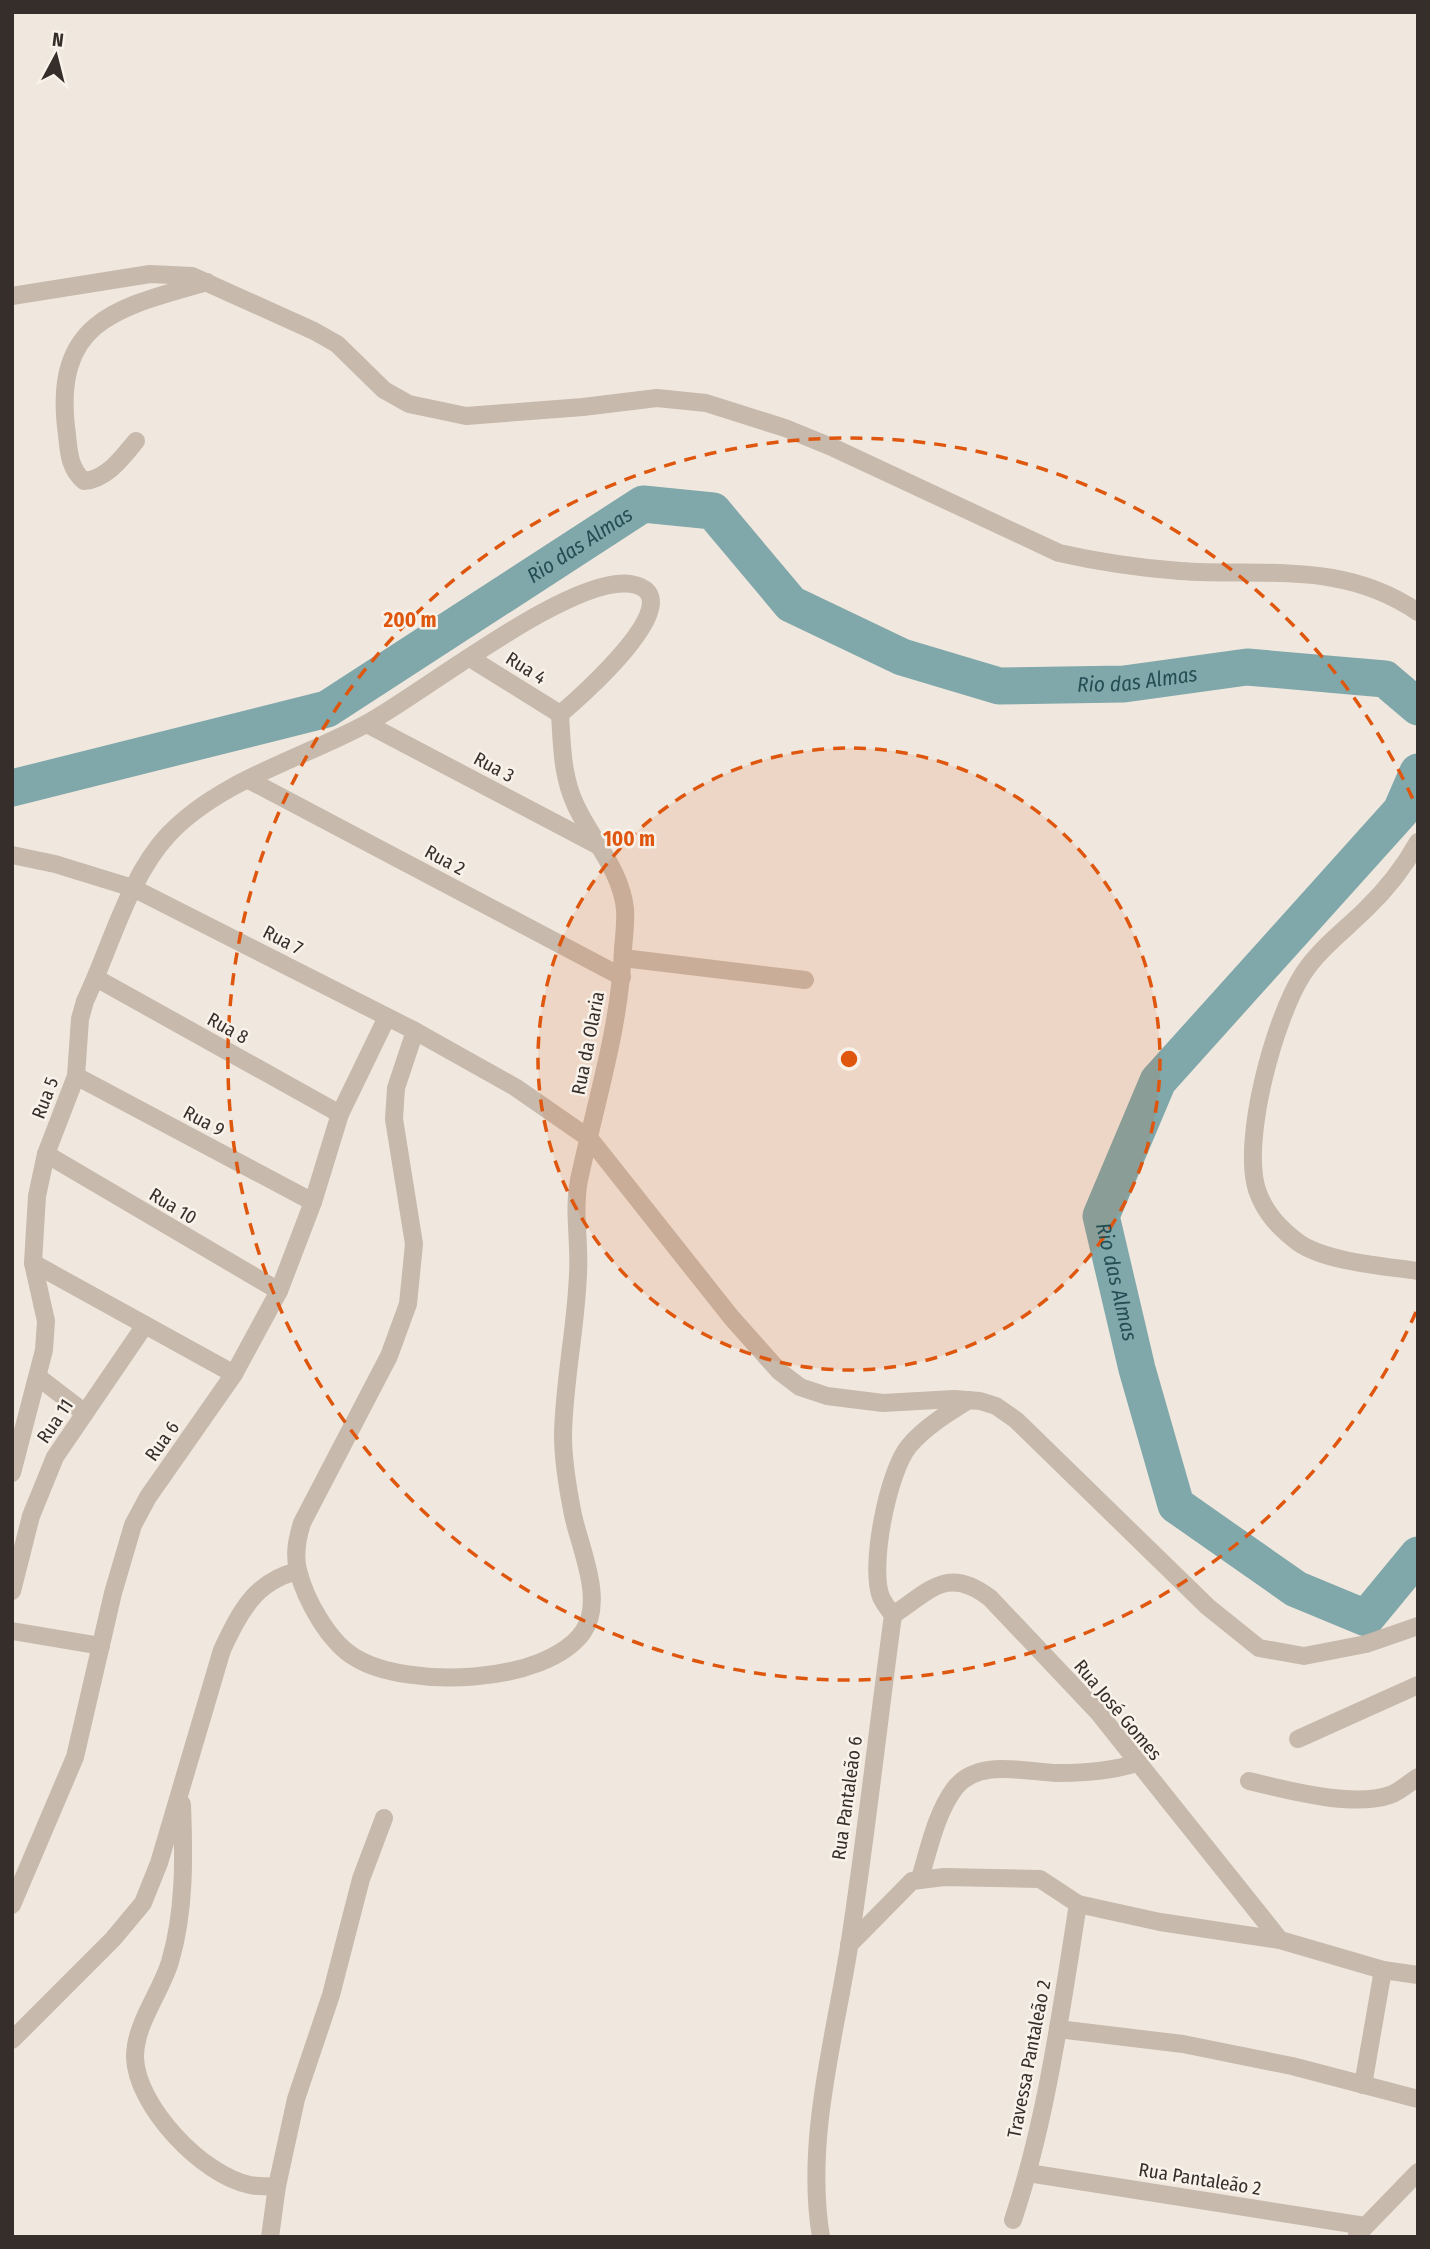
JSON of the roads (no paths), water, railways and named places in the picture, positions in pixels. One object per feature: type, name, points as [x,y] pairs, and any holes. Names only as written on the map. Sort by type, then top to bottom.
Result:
[{"type":"street","points":[[12,296],[150,274],[178,274],[207,282],[249,304],[314,331],[337,344],[396,398],[432,411],[486,415],[657,397],[706,403],[821,443],[936,494],[1029,542],[1059,553],[1096,562],[1181,571],[1303,573],[1358,581],[1399,599],[1418,612]]},
{"type":"street","points":[[136,441],[118,463],[96,480],[84,481],[75,474],[70,459],[65,416],[65,382],[72,356],[79,342],[107,317],[207,282]]},
{"type":"street","name":"Rua 5","points":[[12,1472],[38,1377],[46,1321],[33,1263],[37,1195],[46,1154],[76,1076],[80,1019],[133,888],[167,835],[210,802],[249,780],[367,723],[513,628],[605,586],[636,585],[646,592],[648,613],[618,661],[561,714]]},
{"type":"street","name":"Rua 4","points":[[470,658],[561,714]]},
{"type":"street","name":"Rua da Olaria","points":[[298,1571],[324,1623],[353,1657],[391,1670],[445,1676],[498,1676],[547,1660],[566,1650],[585,1630],[591,1590],[572,1511],[563,1438],[579,1273],[575,1213],[622,977],[625,908],[602,848],[576,807],[564,775],[561,714]]},
{"type":"street","name":"Rua 3","points":[[367,723],[602,848]]},
{"type":"street","name":"Rua 2","points":[[249,780],[622,977]]},
{"type":"street","points":[[1418,842],[1390,884],[1305,972],[1289,998],[1269,1060],[1253,1147],[1256,1188],[1270,1218],[1301,1244],[1337,1258],[1418,1271]]},
{"type":"street","name":"Rua 7","points":[[12,855],[55,864],[133,888],[415,1031],[515,1087],[590,1139],[731,1317],[779,1371],[800,1387],[827,1396],[883,1403],[969,1400],[996,1406],[1016,1420],[1208,1607],[1259,1648],[1304,1657],[1366,1644],[1418,1626]]},
{"type":"street","points":[[623,958],[805,980]]},
{"type":"street","name":"Rua 8","points":[[96,978],[340,1114]]},
{"type":"street","name":"Rua 6","points":[[12,1905],[75,1757],[133,1525],[148,1497],[234,1374],[279,1291],[313,1202],[340,1114],[387,1017]]},
{"type":"street","points":[[12,2040],[113,1939],[143,1903],[159,1863],[222,1650],[239,1613],[263,1585],[298,1571],[296,1553],[302,1523],[389,1356],[408,1304],[414,1244],[394,1119],[396,1088],[415,1031]]},
{"type":"street","name":"Rua 9","points":[[76,1076],[313,1202]]},
{"type":"street","name":"Rua 10","points":[[46,1154],[279,1291]]},
{"type":"street","points":[[33,1263],[234,1374]]},
{"type":"street","name":"Rua 11","points":[[12,1591],[24,1539],[55,1457],[145,1325]]},
{"type":"street","points":[[38,1377],[85,1413]]},
{"type":"street","name":"Rua Pantaleão 6","points":[[821,2237],[816,2181],[819,2138],[849,1945],[893,1615],[881,1598],[879,1561],[896,1470],[911,1444],[969,1400]]},
{"type":"street","name":"Rua José Gomes","points":[[893,1615],[938,1584],[954,1581],[977,1588],[1097,1711],[1280,1940]]},
{"type":"street","points":[[12,1631],[101,1646]]},
{"type":"street","points":[[1298,1739],[1418,1685]]},
{"type":"street","points":[[920,1878],[943,1810],[962,1780],[995,1769],[1059,1773],[1121,1768],[1137,1763]]},
{"type":"street","points":[[1249,1781],[1301,1794],[1345,1799],[1390,1795],[1418,1777]]},
{"type":"street","points":[[181,1790],[184,1870],[177,1931],[163,1983],[141,2031],[135,2055],[136,2071],[143,2093],[152,2108],[212,2169],[249,2185],[277,2186]]},
{"type":"street","points":[[270,2237],[277,2186],[304,2073],[331,1995],[361,1879],[384,1818]]},
{"type":"street","points":[[849,1945],[905,1886],[920,1878],[1040,1879],[1078,1904],[1160,1922],[1280,1940],[1382,1969],[1418,1975]]},
{"type":"street","name":"Travessa Pantaleão 2","points":[[1013,2220],[1028,2173],[1058,2029],[1078,1904]]},
{"type":"street","points":[[1363,2085],[1382,1969]]},
{"type":"street","points":[[1058,2029],[1184,2044],[1418,2099]]},
{"type":"street","points":[[1360,2231],[1418,2172]]},
{"type":"street","name":"Rua Pantaleão 2","points":[[1028,2173],[1360,2231]]},
{"type":"waterway","name":"Rio das Almas","points":[[12,788],[327,709],[643,504],[713,511],[791,604],[902,657],[999,686],[1124,684],[1247,667],[1385,679],[1418,707]]},
{"type":"waterway","name":"Rio das Almas","points":[[1418,772],[1401,811],[1158,1081],[1101,1216],[1137,1369],[1176,1505],[1296,1589],[1366,1618],[1418,1555]]}]
